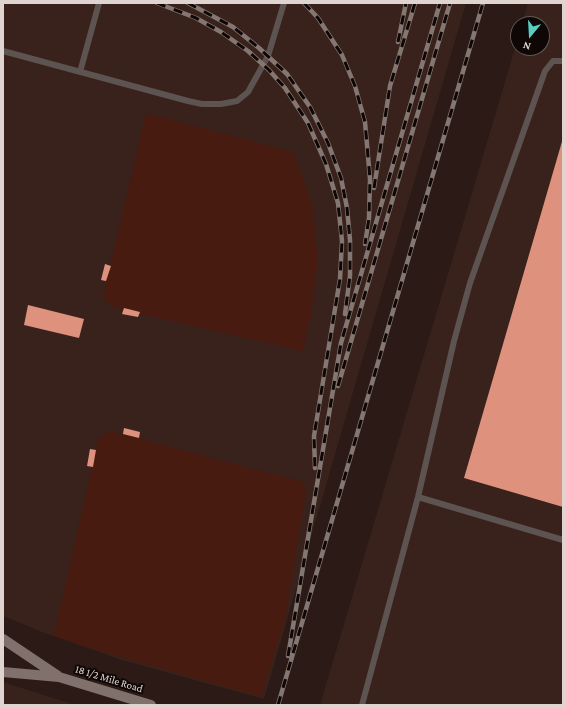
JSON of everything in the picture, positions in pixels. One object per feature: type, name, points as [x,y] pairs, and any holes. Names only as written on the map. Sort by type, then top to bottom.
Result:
[{"type":"street","name":"18 1/2 Mile Road","points":[[3,639],[59,677]]},
{"type":"street","name":"18 1/2 Mile Road","points":[[3,672],[59,677],[151,705]]},
{"type":"lane","points":[[80,72],[99,3]]},
{"type":"lane","points":[[3,52],[202,104],[221,104],[236,101],[248,92],[268,56],[284,3]]},
{"type":"lane","points":[[362,705],[418,497],[454,341],[470,283],[545,71],[553,61],[563,61]]},
{"type":"lane","points":[[418,497],[563,540]]},
{"type":"shaded area","points":[[3,3],[466,3],[264,699],[122,660],[42,632],[3,616]]},
{"type":"shaded area","points":[[528,3],[563,3],[563,705],[320,705],[513,56],[550,56],[550,16],[524,16]]},
{"type":"shaded area","points":[[146,113],[293,152],[312,204],[318,258],[311,314],[303,351],[111,307],[103,296]]},
{"type":"shaded area","points":[[110,431],[304,482],[306,492],[285,619],[261,697],[103,652],[54,636],[98,439]]},
{"type":"shaded area","points":[[3,682],[75,705],[3,705]]},
{"type":"building","points":[[563,138],[563,507],[464,478]]},
{"type":"building","points":[[105,264],[111,266],[106,281],[101,280]]},
{"type":"building","points":[[28,305],[84,319],[79,338],[24,325]]},
{"type":"building","points":[[124,308],[140,312],[138,317],[122,314]]},
{"type":"building","points":[[124,428],[140,432],[139,438],[123,434]]},
{"type":"building","points":[[90,449],[96,450],[93,467],[87,466]]},
{"type":"railway","points":[[157,3],[196,18],[221,32],[248,51],[269,70],[285,88],[308,123],[326,164],[338,203],[342,241],[340,279],[314,436],[315,468]]},
{"type":"railway","points":[[188,3],[233,27],[259,48],[287,74],[310,107],[328,143],[341,178],[347,208],[350,240],[350,276],[345,314]]},
{"type":"railway","points":[[304,3],[318,18],[342,55],[355,86],[365,122],[370,179],[369,218],[365,244]]},
{"type":"railway","points":[[398,42],[406,3]]},
{"type":"railway","points":[[374,188],[390,86],[415,3]]},
{"type":"railway","points":[[288,656],[341,343],[440,3]]},
{"type":"railway","points":[[338,386],[450,3]]},
{"type":"railway","points":[[278,705],[483,3]]}]
